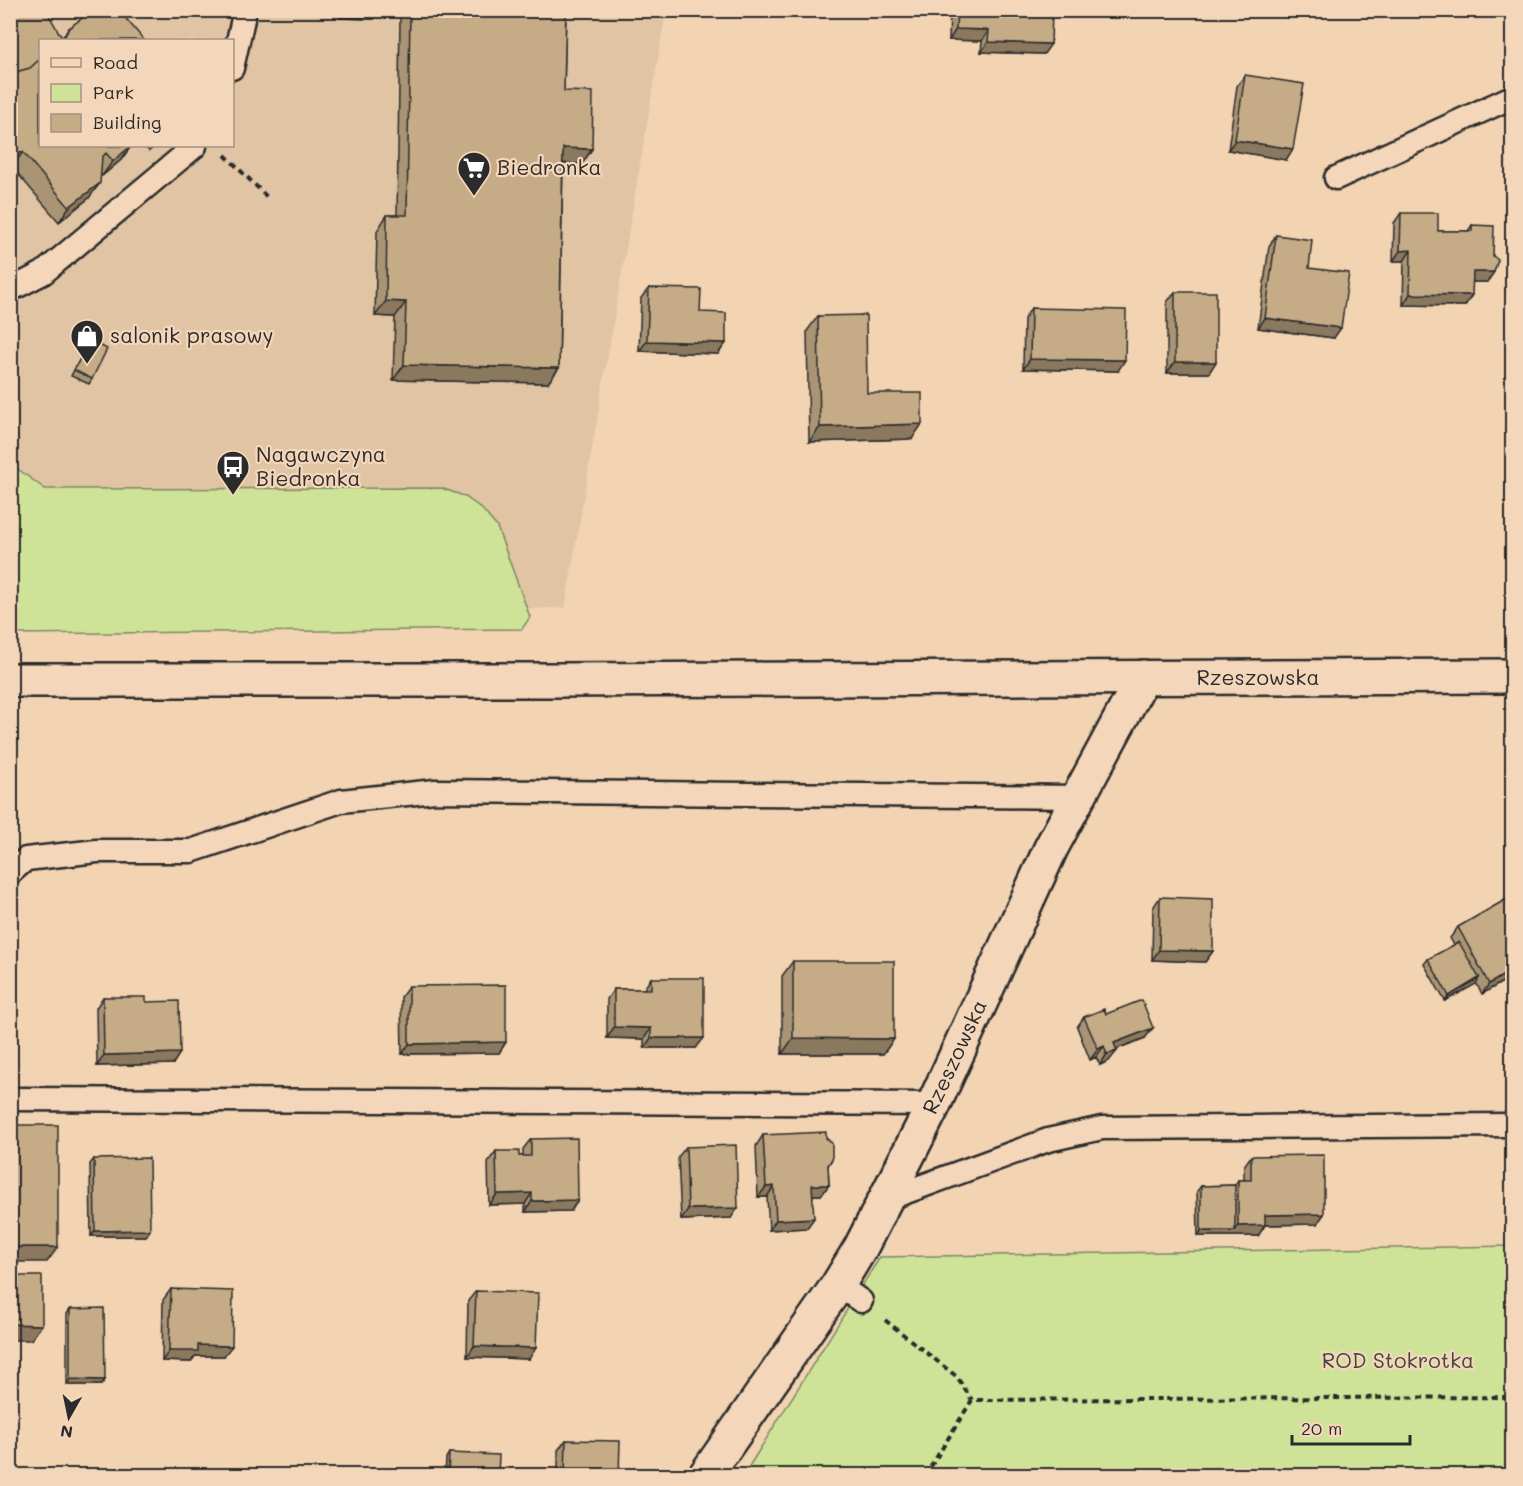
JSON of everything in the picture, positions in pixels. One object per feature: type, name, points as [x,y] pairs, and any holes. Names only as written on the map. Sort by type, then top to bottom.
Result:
[{"type":"street","name":"Rzeszowska","points":[[705,1476],[850,1293],[887,1199],[934,1104],[1051,848],[1143,677],[1512,676]]},
{"type":"street","points":[[10,680],[1143,677]]},
{"type":"lane","points":[[234,59],[245,10]]},
{"type":"lane","points":[[1336,178],[1512,97]]},
{"type":"lane","points":[[10,290],[43,273],[194,147]]},
{"type":"lane","points":[[10,873],[26,859],[97,851],[191,851],[341,801],[435,791],[1079,797]]},
{"type":"lane","points":[[10,1099],[934,1104]]},
{"type":"lane","points":[[887,1199],[1048,1140],[1102,1128],[1512,1125]]},
{"type":"path","points":[[222,152],[268,199]]},
{"type":"path","points":[[850,1293],[956,1376],[972,1400]]},
{"type":"path","points":[[972,1400],[1512,1397]]},
{"type":"path","points":[[925,1476],[972,1400]]},
{"type":"shaded area","points":[[10,11],[666,11],[565,608],[11,615]]},
{"type":"green space","points":[[11,464],[45,489],[441,488],[464,496],[481,508],[497,527],[530,617],[522,629],[11,634]]},
{"type":"green space","name":"ROD Stokrotka","points":[[1512,1246],[1512,1475],[743,1476],[880,1257]]},
{"type":"building","points":[[10,10],[46,10],[62,39],[39,39],[39,60],[30,68],[19,71],[10,79]]},
{"type":"building","points":[[93,10],[122,10],[122,14],[143,39],[62,39],[69,28]]},
{"type":"building","points":[[344,10],[378,10],[378,14],[344,13]]},
{"type":"building","name":"Biedronka","points":[[410,10],[566,10],[564,91],[593,92],[592,149],[563,148],[559,368],[404,365],[406,302],[386,301],[387,215],[407,215]]},
{"type":"building","points":[[957,10],[1052,10],[1051,44],[988,42],[989,30],[956,29]]},
{"type":"building","points":[[39,60],[39,147],[130,147],[113,161],[106,153],[102,157],[100,183],[69,207],[23,152],[13,152],[10,148],[10,79],[19,71],[30,68]]},
{"type":"building","points":[[1245,75],[1304,84],[1293,149],[1235,140]]},
{"type":"building","points":[[1401,213],[1438,213],[1438,231],[1472,231],[1472,225],[1494,226],[1493,256],[1498,260],[1494,272],[1473,272],[1472,295],[1410,294],[1411,250],[1400,251]]},
{"type":"building","points":[[1276,235],[1312,240],[1309,268],[1349,273],[1341,328],[1265,318]]},
{"type":"building","points":[[649,288],[701,289],[700,312],[726,313],[726,343],[647,341]]},
{"type":"building","points":[[1175,292],[1216,292],[1216,362],[1175,362]]},
{"type":"building","points":[[1031,308],[1126,310],[1125,360],[1030,359]]},
{"type":"building","points":[[866,315],[867,393],[922,393],[922,424],[820,427],[818,316]]},
{"type":"building","name":"salonik prasowy","points":[[90,340],[107,349],[92,379],[74,370]]},
{"type":"building","points":[[1512,896],[1512,970],[1489,984],[1458,927]]},
{"type":"building","points":[[1160,897],[1213,899],[1213,951],[1159,950]]},
{"type":"building","points":[[1459,942],[1479,978],[1449,996],[1428,959]]},
{"type":"building","points":[[793,961],[894,961],[894,1039],[793,1038]]},
{"type":"building","points":[[651,978],[704,978],[704,1038],[651,1038],[651,1028],[614,1027],[614,989],[651,989]]},
{"type":"building","points":[[506,985],[506,1042],[409,1044],[409,986]]},
{"type":"building","points":[[103,997],[146,997],[146,1002],[179,1001],[180,1053],[104,1055]]},
{"type":"building","points":[[1142,1000],[1153,1028],[1114,1043],[1117,1051],[1107,1054],[1104,1046],[1098,1049],[1084,1017],[1104,1009],[1106,1014]]},
{"type":"building","points":[[10,1125],[58,1125],[58,1247],[10,1247]]},
{"type":"building","points":[[826,1132],[826,1138],[832,1143],[832,1159],[828,1165],[829,1185],[812,1185],[814,1218],[776,1220],[774,1186],[766,1187],[763,1135]]},
{"type":"building","points":[[577,1138],[578,1200],[532,1201],[532,1193],[497,1194],[496,1151],[519,1151],[519,1156],[531,1156],[531,1139]]},
{"type":"building","points":[[736,1145],[738,1208],[688,1209],[686,1147]]},
{"type":"building","points":[[1324,1155],[1324,1214],[1265,1215],[1265,1225],[1238,1226],[1238,1180],[1251,1180],[1251,1156]]},
{"type":"building","points":[[149,1158],[150,1230],[95,1231],[94,1159]]},
{"type":"building","points":[[1235,1185],[1235,1231],[1201,1231],[1201,1186]]},
{"type":"building","points":[[10,1276],[42,1276],[42,1325],[10,1324]]},
{"type":"building","points":[[171,1289],[233,1291],[232,1346],[198,1345],[198,1351],[169,1351]]},
{"type":"building","points":[[476,1291],[538,1293],[536,1348],[474,1346]]},
{"type":"building","points":[[104,1308],[105,1380],[70,1379],[70,1309]]},
{"type":"building","points":[[566,1440],[620,1441],[619,1476],[565,1476]]},
{"type":"building","points":[[449,1453],[499,1455],[498,1476],[448,1476]]},
{"type":"place","name":"Biedronka","points":[[474,197]]},
{"type":"place","name":"salonik prasowy","points":[[87,365]]},
{"type":"place","name":"Nagawczyna Biedronka","points":[[233,496]]}]
